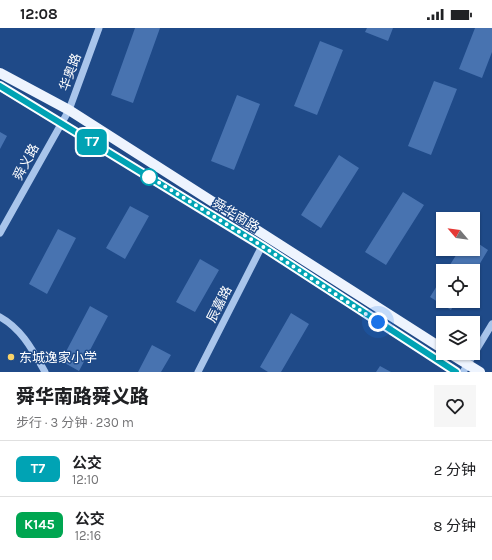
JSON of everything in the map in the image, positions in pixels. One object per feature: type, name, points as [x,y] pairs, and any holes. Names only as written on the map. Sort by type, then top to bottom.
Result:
[{"type":"main road","name":"舜华南路","points":[[0,74],[69,110],[436,345]]},
{"type":"main road","name":"舜华南路","points":[[0,86],[262,246],[456,372]]},
{"type":"main road","points":[[457,360],[466,368],[480,372]]},
{"type":"street","name":"华奥路","points":[[61,122],[69,110],[98,28]]},
{"type":"street","name":"舜义路","points":[[0,233],[61,122]]},
{"type":"street","name":"辰嘉路","points":[[198,372],[262,246]]},
{"type":"street","points":[[0,317],[12,324],[29,345],[45,372]]},
{"type":"street","points":[[466,368],[492,324]]},
{"type":"building","points":[[135,28],[160,28],[133,103],[111,95]]},
{"type":"building","points":[[367,28],[393,28],[388,41],[365,32]]},
{"type":"building","points":[[475,28],[492,28],[492,52],[482,78],[459,69]]},
{"type":"building","points":[[320,41],[343,50],[317,115],[294,106]]},
{"type":"building","points":[[434,81],[457,89],[431,155],[408,146]]},
{"type":"building","points":[[237,95],[260,104],[234,170],[211,161]]},
{"type":"building","points":[[0,132],[7,136],[0,149]]},
{"type":"building","points":[[339,155],[359,168],[321,228],[301,215]]},
{"type":"building","points":[[403,192],[424,205],[386,265],[365,252]]},
{"type":"building","points":[[130,206],[149,216],[125,259],[106,248]]},
{"type":"building","points":[[58,229],[76,238],[47,294],[29,284]]},
{"type":"building","points":[[480,245],[488,250],[480,264],[450,264],[456,256],[480,256]]},
{"type":"building","points":[[200,259],[219,270],[195,312],[176,302]]},
{"type":"building","points":[[436,287],[436,301],[430,297]]},
{"type":"building","points":[[90,306],[108,316],[79,371],[61,361]]},
{"type":"building","points":[[291,313],[309,324],[281,372],[268,372],[260,367]]},
{"type":"building","points":[[152,345],[171,355],[161,372],[138,372]]},
{"type":"building","points":[[380,366],[391,372],[376,372]]},
{"type":"bus line","name":"T7","points":[[0,86],[262,246],[456,372]]},
{"type":"place","name":"东城逸家小学","points":[[11,357]]},
{"type":"route","points":[[149,177],[145,174],[262,246],[378,322]]}]
